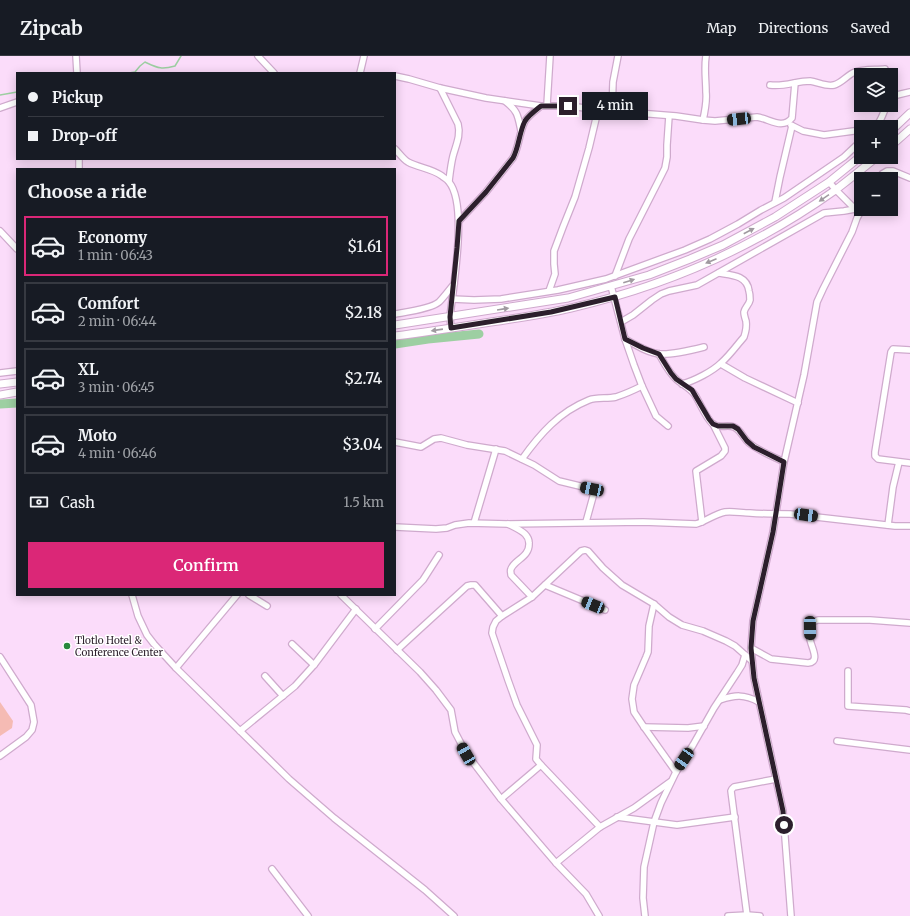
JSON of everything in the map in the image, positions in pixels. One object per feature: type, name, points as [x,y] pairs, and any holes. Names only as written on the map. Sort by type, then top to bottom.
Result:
[{"type":"main road","points":[[898,124],[910,113]]},
{"type":"main road","points":[[898,140],[910,129]]},
{"type":"main road","points":[[396,325],[568,298],[649,275],[723,245],[775,217],[829,182],[854,162]]},
{"type":"main road","points":[[396,336],[551,312],[615,297],[673,277],[760,238],[836,190],[868,164]]},
{"type":"main road","points":[[488,311],[489,322]]},
{"type":"main road","points":[[0,384],[16,382]]},
{"type":"main road","points":[[0,395],[16,392]]},
{"type":"street","points":[[76,56],[77,72]]},
{"type":"street","points":[[258,56],[273,72]]},
{"type":"street","points":[[360,72],[364,56]]},
{"type":"street","points":[[459,221],[486,192],[513,158],[516,153],[525,122],[529,116],[544,105],[550,56]]},
{"type":"street","points":[[612,111],[613,82],[618,56]]},
{"type":"street","points":[[703,120],[706,104],[706,56]]},
{"type":"street","points":[[770,85],[778,86],[811,82],[832,86],[854,73]]},
{"type":"street","points":[[396,76],[486,98],[544,105],[568,106],[715,121],[762,118],[778,124],[790,124],[803,131],[824,135],[854,131]]},
{"type":"street","points":[[775,202],[793,114],[795,83]]},
{"type":"street","points":[[440,88],[458,124],[459,130],[459,137],[453,157],[449,181],[456,199],[459,221],[450,317],[451,328]]},
{"type":"street","points":[[898,95],[910,92]]},
{"type":"street","points":[[503,100],[515,110],[521,132]]},
{"type":"street","points":[[0,108],[16,102]]},
{"type":"street","points":[[549,291],[555,274],[554,251],[575,197],[598,110]]},
{"type":"street","points":[[615,276],[629,239],[665,168],[669,116]]},
{"type":"street","points":[[452,299],[501,299],[592,282],[615,276],[654,260],[685,250],[738,224],[797,189],[844,157],[854,148]]},
{"type":"street","points":[[396,150],[406,161],[433,171],[449,181]]},
{"type":"street","points":[[885,172],[895,172]]},
{"type":"street","points":[[898,173],[910,178]]},
{"type":"street","points":[[829,182],[854,206]]},
{"type":"street","points":[[621,322],[661,294],[697,285],[824,214],[854,210]]},
{"type":"street","points":[[791,916],[783,811],[754,678],[751,648],[753,621],[773,532],[784,462],[798,403],[817,302],[850,236],[857,216]]},
{"type":"street","points":[[0,231],[16,247]]},
{"type":"street","points":[[682,384],[689,382],[721,364],[744,337],[747,327],[744,313],[750,301],[749,287],[741,278],[719,273]]},
{"type":"street","points":[[396,314],[415,311],[436,304],[454,284]]},
{"type":"street","points":[[611,286],[625,339],[642,386],[656,416],[668,426]]},
{"type":"street","points":[[625,339],[659,354],[704,347]]},
{"type":"street","points":[[910,350],[893,349],[891,352],[875,452],[878,459],[910,463]]},
{"type":"street","points":[[659,354],[676,379],[692,390],[713,424],[725,448],[725,451],[721,456],[696,471],[702,522]]},
{"type":"street","points":[[721,364],[745,378],[798,403]]},
{"type":"street","points":[[0,373],[16,371]]},
{"type":"street","points":[[522,459],[538,438],[567,412],[590,400],[596,398],[616,397],[642,386]]},
{"type":"street","points":[[713,424],[718,426],[733,426],[738,429],[747,441],[754,447],[784,462]]},
{"type":"street","points":[[396,442],[421,447],[434,439],[441,438],[475,447],[505,451],[543,470],[559,481],[592,489],[594,493],[586,522]]},
{"type":"street","points":[[474,523],[496,449]]},
{"type":"street","points":[[888,525],[899,462]]},
{"type":"street","points":[[396,527],[436,529],[474,523],[508,524],[643,522],[696,524],[725,512],[806,515],[888,525],[910,526]]},
{"type":"street","points":[[508,524],[525,534],[528,539],[528,550],[510,570],[511,575],[532,597]]},
{"type":"street","points":[[600,827],[536,759],[536,745],[517,705],[492,633],[496,622],[502,616],[532,597],[581,551],[585,550],[588,551],[603,568],[622,585],[654,604],[669,617],[682,625],[703,631],[726,641],[735,646],[752,661]]},
{"type":"street","points":[[376,629],[423,580],[439,555]]},
{"type":"street","points":[[398,650],[471,584],[475,585],[502,616]]},
{"type":"street","points":[[545,586],[605,610]]},
{"type":"street","points":[[132,596],[138,616],[147,635],[176,668],[289,779],[334,818],[425,890],[454,916]]},
{"type":"street","points":[[176,668],[236,596]]},
{"type":"street","points":[[251,596],[267,606]]},
{"type":"street","points":[[342,596],[420,672],[436,690],[451,710],[457,738],[466,754],[501,799],[586,894],[597,915]]},
{"type":"street","points":[[654,604],[649,626],[648,652],[634,685],[632,699],[634,712],[676,772]]},
{"type":"street","points":[[240,731],[295,686],[314,665],[356,609]]},
{"type":"street","points":[[751,648],[771,659],[808,664],[812,663],[815,657],[810,638],[810,628],[812,622],[818,620],[870,620],[910,623]]},
{"type":"street","points":[[292,644],[314,665]]},
{"type":"street","points":[[645,916],[643,898],[644,867],[654,822],[661,803],[676,772],[742,665],[745,655]]},
{"type":"street","points":[[0,657],[30,705],[34,722],[32,730],[26,737],[0,756]]},
{"type":"street","points":[[848,671],[848,706],[910,711]]},
{"type":"street","points":[[265,676],[283,696]]},
{"type":"street","points":[[719,701],[733,696],[747,696],[759,702]]},
{"type":"street","points":[[644,727],[688,728],[704,726]]},
{"type":"street","points":[[837,740],[910,750]]},
{"type":"street","points":[[501,799],[541,765]]},
{"type":"street","points":[[747,915],[731,791],[734,787],[776,779]]},
{"type":"street","points":[[556,862],[600,827],[634,808],[671,781]]},
{"type":"street","points":[[617,817],[684,825],[735,817]]},
{"type":"street","points":[[272,869],[308,916]]},
{"type":"street","points":[[728,916],[760,916]]},
{"type":"shaded area","points":[[0,702],[13,721],[12,728],[0,736]]},
{"type":"waterway","points":[[135,72],[145,62],[160,68],[175,66],[181,56]]},
{"type":"waterway","points":[[0,95],[16,92]]},
{"type":"waterway","points":[[396,344],[479,334]]},
{"type":"waterway","points":[[0,404],[16,403]]},
{"type":"place","name":"Tlotlo Hotel & Conference Center","points":[[67,646]]},
{"type":"route","points":[[568,106],[541,106],[529,116],[521,132],[516,153],[513,158],[486,192],[459,221],[450,317],[451,328],[530,316],[572,308],[615,297],[625,339],[659,354],[676,379],[692,390],[713,424],[718,426],[733,426],[738,429],[747,441],[754,447],[784,462],[773,532],[753,621],[751,648],[754,678],[783,811],[784,825]]}]
